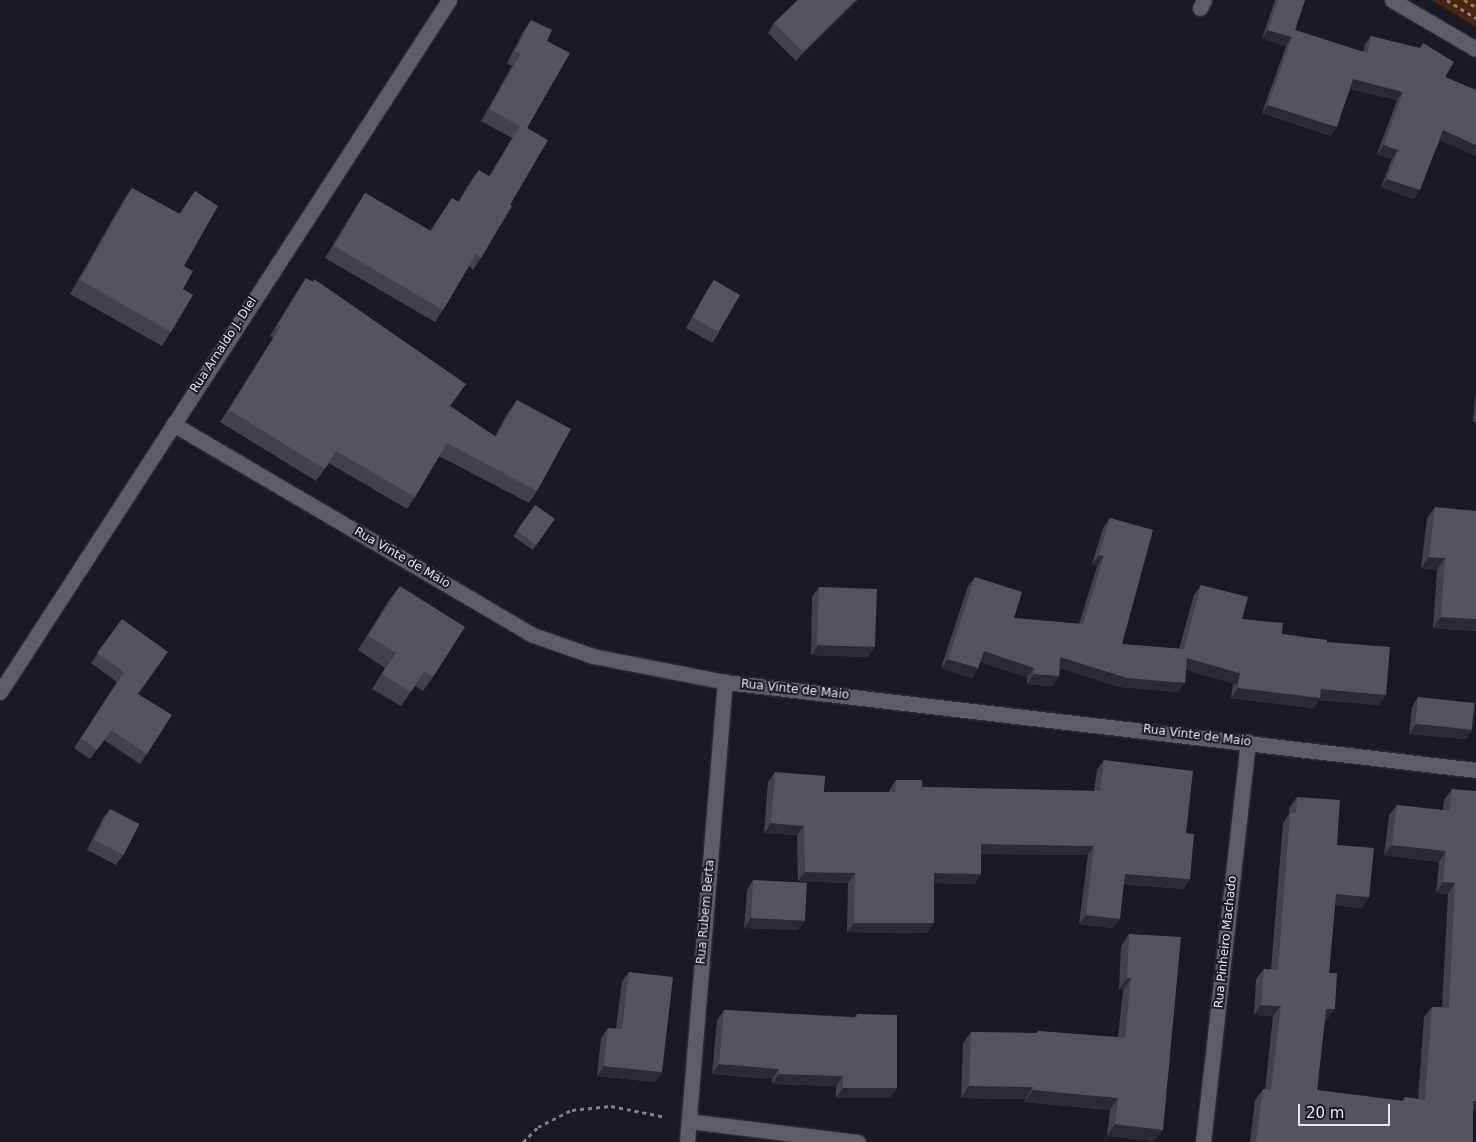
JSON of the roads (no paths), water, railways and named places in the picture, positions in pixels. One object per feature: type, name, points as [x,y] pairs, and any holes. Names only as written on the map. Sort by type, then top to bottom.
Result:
[{"type":"street","name":"Rua Arnaldo J. Diel","points":[[0,692],[449,0]]},
{"type":"street","points":[[1392,0],[1476,50]]},
{"type":"street","name":"Rua Vinte de Maio","points":[[173,424],[533,635],[593,656],[725,682],[1476,770]]},
{"type":"street","name":"Rua Rubem Berta","points":[[687,1142],[725,682]]},
{"type":"street","name":"Rua Pinheiro Machado","points":[[1203,1142],[1248,742]]},
{"type":"street","points":[[689,1121],[858,1142]]}]
